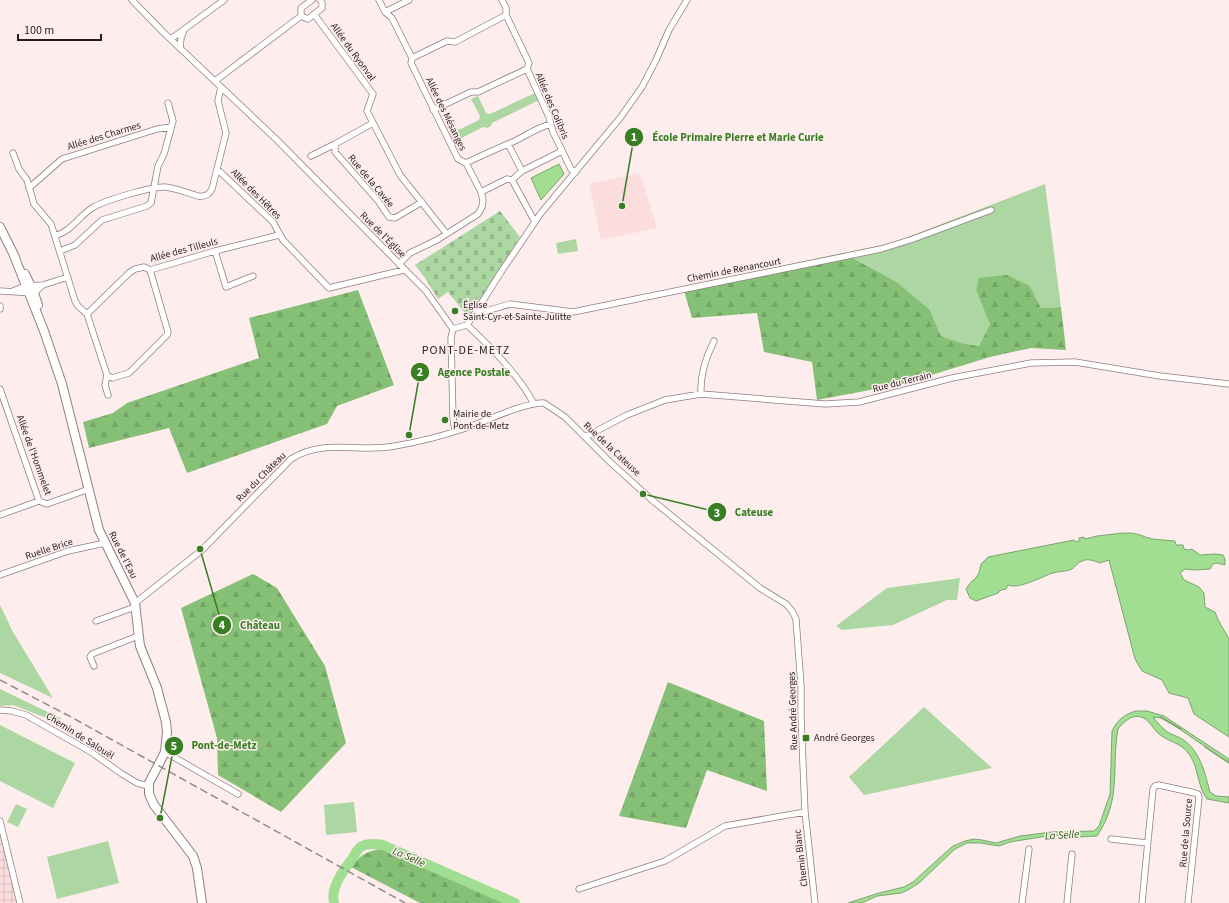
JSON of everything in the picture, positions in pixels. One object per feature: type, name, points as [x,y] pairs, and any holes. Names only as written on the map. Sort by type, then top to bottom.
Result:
[{"type":"street","name":"Rue de l'Église","points":[[132,0],[278,141],[426,291],[453,329]]},
{"type":"street","points":[[171,39],[224,0]]},
{"type":"street","points":[[301,16],[301,8],[312,0]]},
{"type":"street","points":[[301,16],[308,19],[322,8],[322,3],[320,0]]},
{"type":"street","name":"Allée des Mésanges","points":[[379,0],[385,12],[392,18],[412,58],[411,63],[458,159],[466,163],[481,192]]},
{"type":"street","points":[[385,12],[409,0]]},
{"type":"street","name":"Allée des Colibris","points":[[502,0],[506,8],[506,15],[529,63],[527,69],[549,117],[562,151],[575,173]]},
{"type":"street","points":[[455,431],[453,418],[451,338],[453,329],[467,326],[541,213],[620,118],[642,87],[669,30],[686,0]]},
{"type":"street","name":"Allée du Ryonval","points":[[314,14],[373,94],[367,111],[373,123]]},
{"type":"street","points":[[412,58],[447,41],[455,42],[506,15]]},
{"type":"street","points":[[215,81],[301,16]]},
{"type":"street","points":[[180,48],[181,38],[185,28]]},
{"type":"street","points":[[433,110],[471,92],[478,92],[527,69]]},
{"type":"street","points":[[55,236],[70,229],[89,210],[96,206],[154,188],[168,187],[198,196],[204,196],[210,192],[226,133],[218,101],[221,87]]},
{"type":"street","points":[[60,251],[75,244],[102,220],[149,204],[152,201],[158,166],[164,154],[173,118],[168,103]]},
{"type":"street","points":[[312,156],[373,123],[400,175],[446,233]]},
{"type":"street","points":[[466,163],[543,126],[551,124]]},
{"type":"street","name":"Allée des Charmes","points":[[29,188],[62,159],[158,129],[171,127]]},
{"type":"street","name":"Rue de la Cavée","points":[[335,144],[335,152],[379,202],[389,217],[395,218],[422,202]]},
{"type":"street","points":[[508,144],[522,171]]},
{"type":"street","points":[[399,264],[410,253],[437,240],[478,214],[482,207],[483,200],[481,192],[507,179],[512,180],[522,171],[562,151]]},
{"type":"street","points":[[13,153],[17,166],[25,176],[34,204],[49,221],[76,304],[87,314],[107,375],[105,385],[108,395]]},
{"type":"street","name":"Allée des Hêtres","points":[[217,169],[273,222],[278,228],[279,235],[287,245],[329,288],[404,270]]},
{"type":"street","points":[[512,180],[535,222]]},
{"type":"street","name":"Chemin de Renancourt","points":[[476,312],[483,312],[510,304],[573,312],[881,249],[913,239],[991,210]]},
{"type":"street","name":"Rue de l'Eau","points":[[0,227],[30,289],[66,397],[97,522],[105,543],[135,605],[141,651],[157,688],[166,722],[167,732],[165,752],[148,786]]},
{"type":"street","name":"Allée des Tilleuls","points":[[87,314],[132,271],[144,267],[150,270],[215,251],[279,235]]},
{"type":"street","points":[[215,251],[226,287],[253,276]]},
{"type":"street","points":[[107,375],[112,378],[129,373],[167,335],[168,332],[150,270]]},
{"type":"street","points":[[0,291],[30,289],[68,277]]},
{"type":"street","points":[[467,326],[512,373],[525,389],[534,404]]},
{"type":"street","points":[[701,394],[704,367],[708,353],[714,341]]},
{"type":"street","name":"Rue du Terrain","points":[[585,437],[627,415],[665,400],[701,394],[825,404],[859,402],[952,378],[1031,363],[1075,362],[1160,376],[1229,384]]},
{"type":"street","name":"Allée de l'Hommelet","points":[[0,389],[40,501],[47,504],[89,489]]},
{"type":"street","name":"Rue de la Cateuse","points":[[534,404],[544,403],[565,418],[610,462],[657,504],[760,588],[779,599],[792,611]]},
{"type":"street","name":"Rue du Château","points":[[96,621],[135,605],[202,550],[297,454],[312,450],[345,446],[367,449],[395,446],[455,431],[534,404]]},
{"type":"street","points":[[0,515],[40,501]]},
{"type":"street","name":"Ruelle Brice","points":[[0,575],[68,551],[105,543]]},
{"type":"street","name":"Rue André Georges","points":[[792,611],[796,618],[799,639],[805,812]]},
{"type":"street","points":[[94,666],[90,657],[92,654],[138,636]]},
{"type":"street","name":"Chemin de Salouël","points":[[0,710],[12,711],[26,715],[91,752],[137,783],[148,786]]},
{"type":"street","points":[[165,752],[238,794]]},
{"type":"street","name":"Rue de la Source","points":[[1142,903],[1153,789],[1155,786],[1159,785],[1198,794],[1199,797],[1188,903]]},
{"type":"street","points":[[148,786],[149,794],[154,805],[190,850],[194,858],[202,903]]},
{"type":"street","points":[[579,889],[665,861],[724,826],[805,812]]},
{"type":"street","name":"Chemin Blanc","points":[[805,812],[815,903]]},
{"type":"street","points":[[0,821],[20,903]]},
{"type":"street","points":[[1111,839],[1147,842]]},
{"type":"street","points":[[1022,903],[1029,849]]},
{"type":"street","points":[[1067,903],[1072,854]]},
{"type":"shaded area","points":[[640,173],[657,228],[601,240],[589,184]]},
{"type":"shaded area","points":[[0,822],[17,903],[0,903]]},
{"type":"green space","points":[[535,93],[539,100],[492,123],[491,126],[487,128],[483,127],[454,142],[450,134],[479,120],[480,116],[471,99],[478,96],[486,113],[490,114]]},
{"type":"green space","points":[[1045,184],[1061,307],[1041,308],[1030,286],[976,290],[990,325],[980,346],[961,343],[941,336],[930,310],[897,282],[843,253],[892,243]]},
{"type":"green space","points":[[500,211],[520,237],[469,318],[448,292],[438,299],[415,265]]},
{"type":"green space","points":[[576,239],[578,251],[558,254],[556,243]]},
{"type":"green space","points":[[843,253],[897,282],[930,310],[941,336],[961,343],[979,346],[990,325],[976,290],[979,278],[1007,275],[1030,286],[1041,308],[1061,307],[1066,350],[1031,348],[990,357],[902,384],[817,400],[812,362],[764,352],[757,313],[692,318],[683,287]]},
{"type":"green space","points":[[358,290],[394,385],[337,406],[327,424],[187,473],[169,428],[89,448],[83,422],[113,413],[127,403],[259,358],[249,318]]},
{"type":"green space","points":[[253,574],[277,588],[325,666],[346,743],[281,812],[218,775],[217,738],[181,608]]},
{"type":"green space","points":[[960,578],[957,600],[947,600],[893,625],[842,630],[836,626],[887,588]]},
{"type":"green space","points":[[0,605],[13,632],[53,698],[0,673]]},
{"type":"green space","points":[[668,682],[764,721],[767,791],[707,770],[686,828],[619,816]]},
{"type":"green space","points":[[0,689],[62,719],[49,719],[13,705],[0,706]]},
{"type":"green space","points":[[924,707],[992,768],[864,795],[849,777]]},
{"type":"green space","points":[[0,725],[75,763],[53,808],[0,781]]},
{"type":"green space","points":[[354,802],[357,832],[326,835],[324,805]]},
{"type":"green space","points":[[16,804],[27,809],[18,827],[7,822]]},
{"type":"green space","points":[[108,841],[119,883],[57,899],[47,857]]},
{"type":"green space","points":[[382,849],[506,903],[420,903],[351,867],[364,854]]},
{"type":"water","points":[[559,164],[564,174],[541,200],[531,178]]},
{"type":"water","points":[[1131,533],[1152,539],[1175,541],[1176,545],[1183,545],[1184,549],[1192,549],[1200,555],[1223,555],[1225,565],[1217,563],[1213,564],[1210,569],[1185,569],[1180,573],[1184,580],[1199,587],[1204,593],[1205,607],[1215,612],[1229,639],[1229,737],[1194,714],[1188,698],[1169,693],[1162,680],[1142,671],[1135,659],[1109,560],[1100,563],[1091,560],[1084,560],[1079,562],[1070,570],[1053,573],[1018,586],[1008,585],[1006,589],[1001,590],[998,593],[976,601],[970,598],[966,589],[979,573],[981,564],[988,557],[1074,540],[1076,542],[1079,541],[1079,538],[1084,537],[1085,539]]},
{"type":"water","points":[[1136,711],[1147,711],[1164,716],[1229,759],[1229,763],[1162,718],[1153,717],[1171,734],[1183,740],[1190,746],[1202,764],[1210,792],[1216,796],[1229,797],[1229,803],[1207,799],[1202,790],[1189,753],[1181,746],[1159,734],[1144,718],[1138,716],[1125,721],[1118,729],[1113,796],[1105,822],[1097,836],[1077,837],[1054,835],[1010,842],[999,846],[981,843],[967,843],[955,849],[919,883],[908,890],[901,893],[877,896],[862,903],[848,903],[904,887],[913,882],[953,846],[965,841],[974,839],[996,843],[1020,836],[1052,832],[1094,831],[1099,826],[1110,794],[1112,731],[1122,718]]},
{"type":"waterway","name":"La Selle","points":[[1160,717],[1181,729]]},
{"type":"waterway","name":"La Selle","points":[[1205,747],[1229,763]]},
{"type":"waterway","name":"La Selle","points":[[334,903],[334,890],[339,878],[360,848],[362,846],[372,844],[383,845],[515,903]]},
{"type":"railway","points":[[0,680],[73,718],[405,903]]},
{"type":"place","name":"École Primaire Pierre et Marie Curie","points":[[622,206]]},
{"type":"place","name":"Église Saint-Cyr-et-Sainte-Julitte","points":[[455,311]]},
{"type":"place","name":"Mairie de Pont-de-Metz","points":[[445,420]]},
{"type":"place","name":"Agence Postale","points":[[409,435]]},
{"type":"place","name":"Cateuse","points":[[643,494]]},
{"type":"place","name":"Château","points":[[200,549]]},
{"type":"place","name":"André Georges","points":[[806,738]]},
{"type":"place","name":"Pont-de-Metz","points":[[160,818]]},
{"type":"district","name":"PONT-DE-METZ","points":[[466,350]]}]
